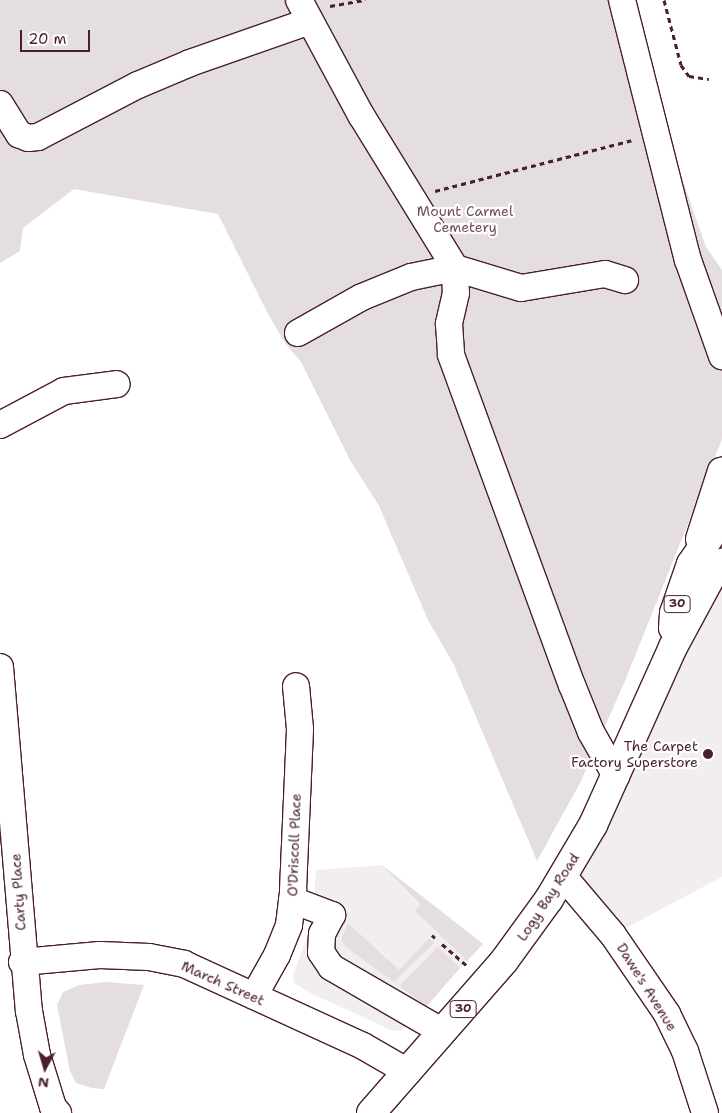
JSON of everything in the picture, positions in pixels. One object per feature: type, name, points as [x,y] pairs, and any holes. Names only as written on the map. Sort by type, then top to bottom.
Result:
[{"type":"main road","points":[[691,564],[722,471]]},
{"type":"main road","name":"Logy Bay Road","points":[[673,647],[674,613],[691,564],[722,519]]},
{"type":"main road","name":"Logy Bay Road","points":[[371,1113],[504,961],[563,876],[593,825],[673,647],[722,563]]},
{"type":"main road","points":[[693,610],[704,604],[722,586]]},
{"type":"street","points":[[622,0],[688,260],[722,356]]},
{"type":"street","points":[[0,104],[19,134],[28,138],[38,137],[173,70],[305,10],[361,115],[455,268],[456,293],[449,324],[451,355],[572,685],[591,732],[616,776]]},
{"type":"street","points":[[298,333],[362,296],[411,278],[455,268],[521,288],[605,274],[625,280]]},
{"type":"street","points":[[0,425],[64,392],[117,384]]},
{"type":"street","name":"Carty Place","points":[[0,667],[22,962],[37,1055],[53,1107],[58,1113]]},
{"type":"street","name":"O'Driscoll Place","points":[[254,996],[277,955],[289,925],[292,900],[300,729],[296,686]]},
{"type":"street","name":"Dawe's Avenue","points":[[563,876],[613,935],[667,1014],[685,1052],[705,1113]]},
{"type":"street","points":[[292,900],[332,915],[322,934],[321,952],[331,967],[443,1032]]},
{"type":"street","name":"March Street","points":[[22,962],[100,955],[149,957],[184,964],[364,1046],[408,1072]]},
{"type":"path","points":[[305,10],[365,0]]},
{"type":"path","points":[[664,0],[681,65],[689,76],[709,79]]},
{"type":"path","points":[[416,204],[433,191],[655,134]]},
{"type":"path","points":[[442,944],[467,967]]},
{"type":"shaded area","points":[[722,519],[722,877],[613,935],[563,876]]},
{"type":"shaded area","points":[[382,865],[483,944],[402,1030],[393,1031],[306,991],[294,983],[293,975],[312,924],[316,870]]},
{"type":"green space","name":"Mount Carmel Cemetery","points":[[0,0],[635,0],[674,155],[706,247],[722,270],[722,439],[625,681],[580,783],[537,861],[454,665],[428,620],[379,506],[350,460],[301,362],[285,343],[268,314],[218,214],[74,189],[23,228],[20,251],[0,263]]},
{"type":"green space","points":[[382,865],[483,944],[467,961],[415,911],[420,904]]},
{"type":"green space","points":[[348,923],[399,970],[429,938],[434,943],[394,982],[346,947],[341,940]]},
{"type":"green space","points":[[438,947],[460,968],[427,1006],[399,986]]},
{"type":"green space","points":[[106,982],[144,985],[104,1089],[92,1088],[76,1083],[70,1071],[57,1005],[63,992],[79,985]]},
{"type":"place","name":"The Carpet Factory Superstore","points":[[708,754]]}]
